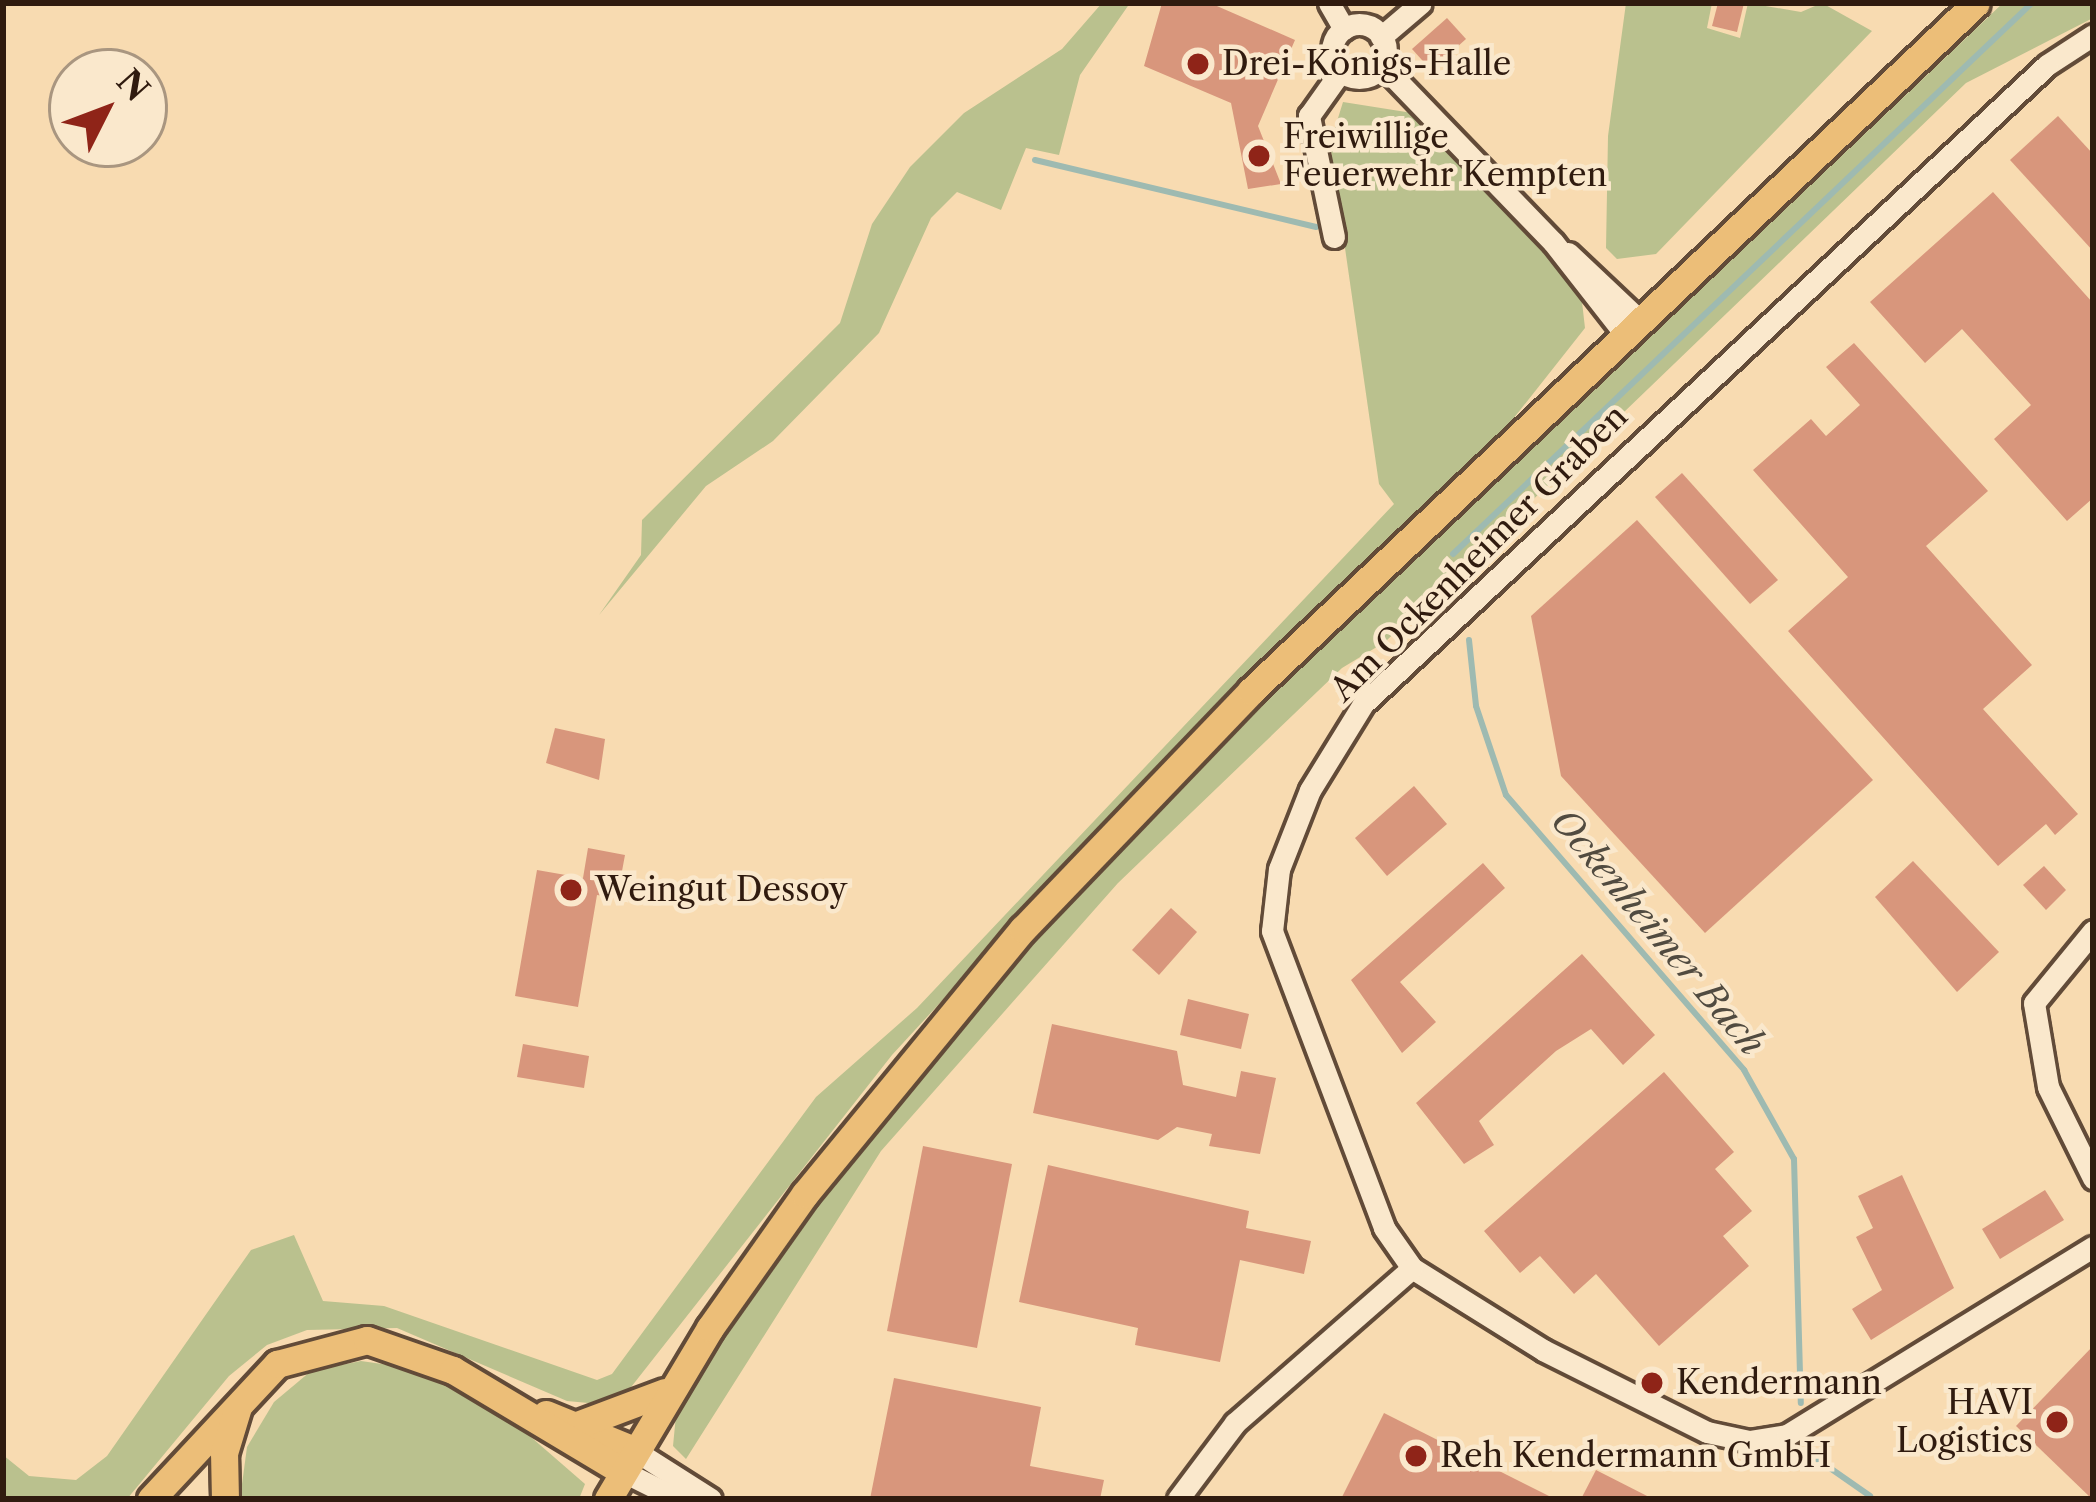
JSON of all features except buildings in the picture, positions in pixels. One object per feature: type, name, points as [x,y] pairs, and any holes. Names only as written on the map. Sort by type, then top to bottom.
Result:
[{"type":"main road","points":[[608,1499],[673,1386],[855,1128],[1023,929],[1251,691],[1976,3]]},
{"type":"main road","points":[[151,1499],[248,1388],[296,1354],[367,1340],[418,1353],[628,1460]]},
{"type":"main road","points":[[580,1424],[620,1416],[673,1386]]},
{"type":"main road","points":[[225,1499],[229,1425],[248,1388]]},
{"type":"main road","points":[[530,1410],[580,1424],[628,1460]]},
{"type":"street","points":[[1330,3],[1344,29]]},
{"type":"street","points":[[1421,3],[1382,37],[1382,65],[1632,327]]},
{"type":"street","points":[[1382,37],[1364,25],[1344,29],[1332,49],[1342,71],[1363,78],[1382,65]]},
{"type":"street","name":"Am Ockenheimer Graben","points":[[2093,35],[1987,120],[1363,704],[1310,790],[1279,869],[1272,931],[1384,1228],[1412,1268],[1543,1350],[1707,1432],[1749,1441],[1786,1435],[2093,1247]]},
{"type":"street","points":[[1334,237],[1310,116],[1342,71]]},
{"type":"street","points":[[2093,931],[2034,1004],[2048,1087],[2093,1178]]},
{"type":"street","points":[[1178,1499],[1235,1424],[1412,1268]]},
{"type":"street","points":[[628,1460],[677,1499]]},
{"type":"street","points":[[628,1460],[711,1499]]},
{"type":"green space","points":[[1102,3],[1130,3],[1080,75],[1059,155],[1026,148],[1001,210],[957,192],[931,218],[879,333],[773,441],[706,486],[599,615],[641,555],[642,520],[840,323],[872,224],[910,167],[964,113],[1062,49]]},
{"type":"green space","points":[[1626,3],[1712,3],[1707,28],[1740,38],[1748,3],[1801,12],[1822,3],[1872,31],[1656,254],[1617,259],[1606,248],[1608,136]]},
{"type":"green space","points":[[2003,3],[2093,3],[2093,18],[1966,83],[1385,642],[1342,668],[1118,883],[881,1151],[686,1459],[673,1446],[676,1415],[748,1295],[963,1015],[1225,739]]},
{"type":"green space","points":[[1343,102],[1425,115],[1551,252],[1581,293],[1585,328],[1498,438],[1178,744],[892,1055],[628,1391],[599,1404],[567,1401],[397,1328],[307,1330],[267,1345],[229,1376],[127,1499],[3,1499],[3,1455],[29,1476],[76,1480],[107,1456],[251,1250],[294,1235],[323,1301],[384,1306],[597,1380],[612,1374],[816,1097],[917,1008],[1394,504],[1379,484],[1330,144]]},
{"type":"green space","points":[[361,1361],[417,1369],[524,1431],[585,1484],[579,1499],[240,1499],[247,1447],[274,1402],[311,1371]]},
{"type":"waterway","name":"Ockenheimer Bach","points":[[1453,554],[2032,3]]},
{"type":"waterway","points":[[1035,160],[1316,227]]},
{"type":"waterway","name":"Ockenheimer Bach","points":[[1469,640],[1476,706],[1506,795],[1744,1070],[1794,1159],[1801,1403]]},
{"type":"waterway","name":"Ockenheimer Bach","points":[[1807,1452],[1870,1496]]},
{"type":"place","name":"Drei-Königs-Halle","points":[[1198,64]]},
{"type":"place","name":"Freiwillige Feuerwehr Kempten","points":[[1259,156]]},
{"type":"place","name":"Weingut Dessoy","points":[[571,890]]},
{"type":"place","name":"Kendermann","points":[[1652,1383]]},
{"type":"place","name":"HAVI Logistics","points":[[2057,1422]]},
{"type":"place","name":"Reh Kendermann GmbH","points":[[1416,1456]]}]
